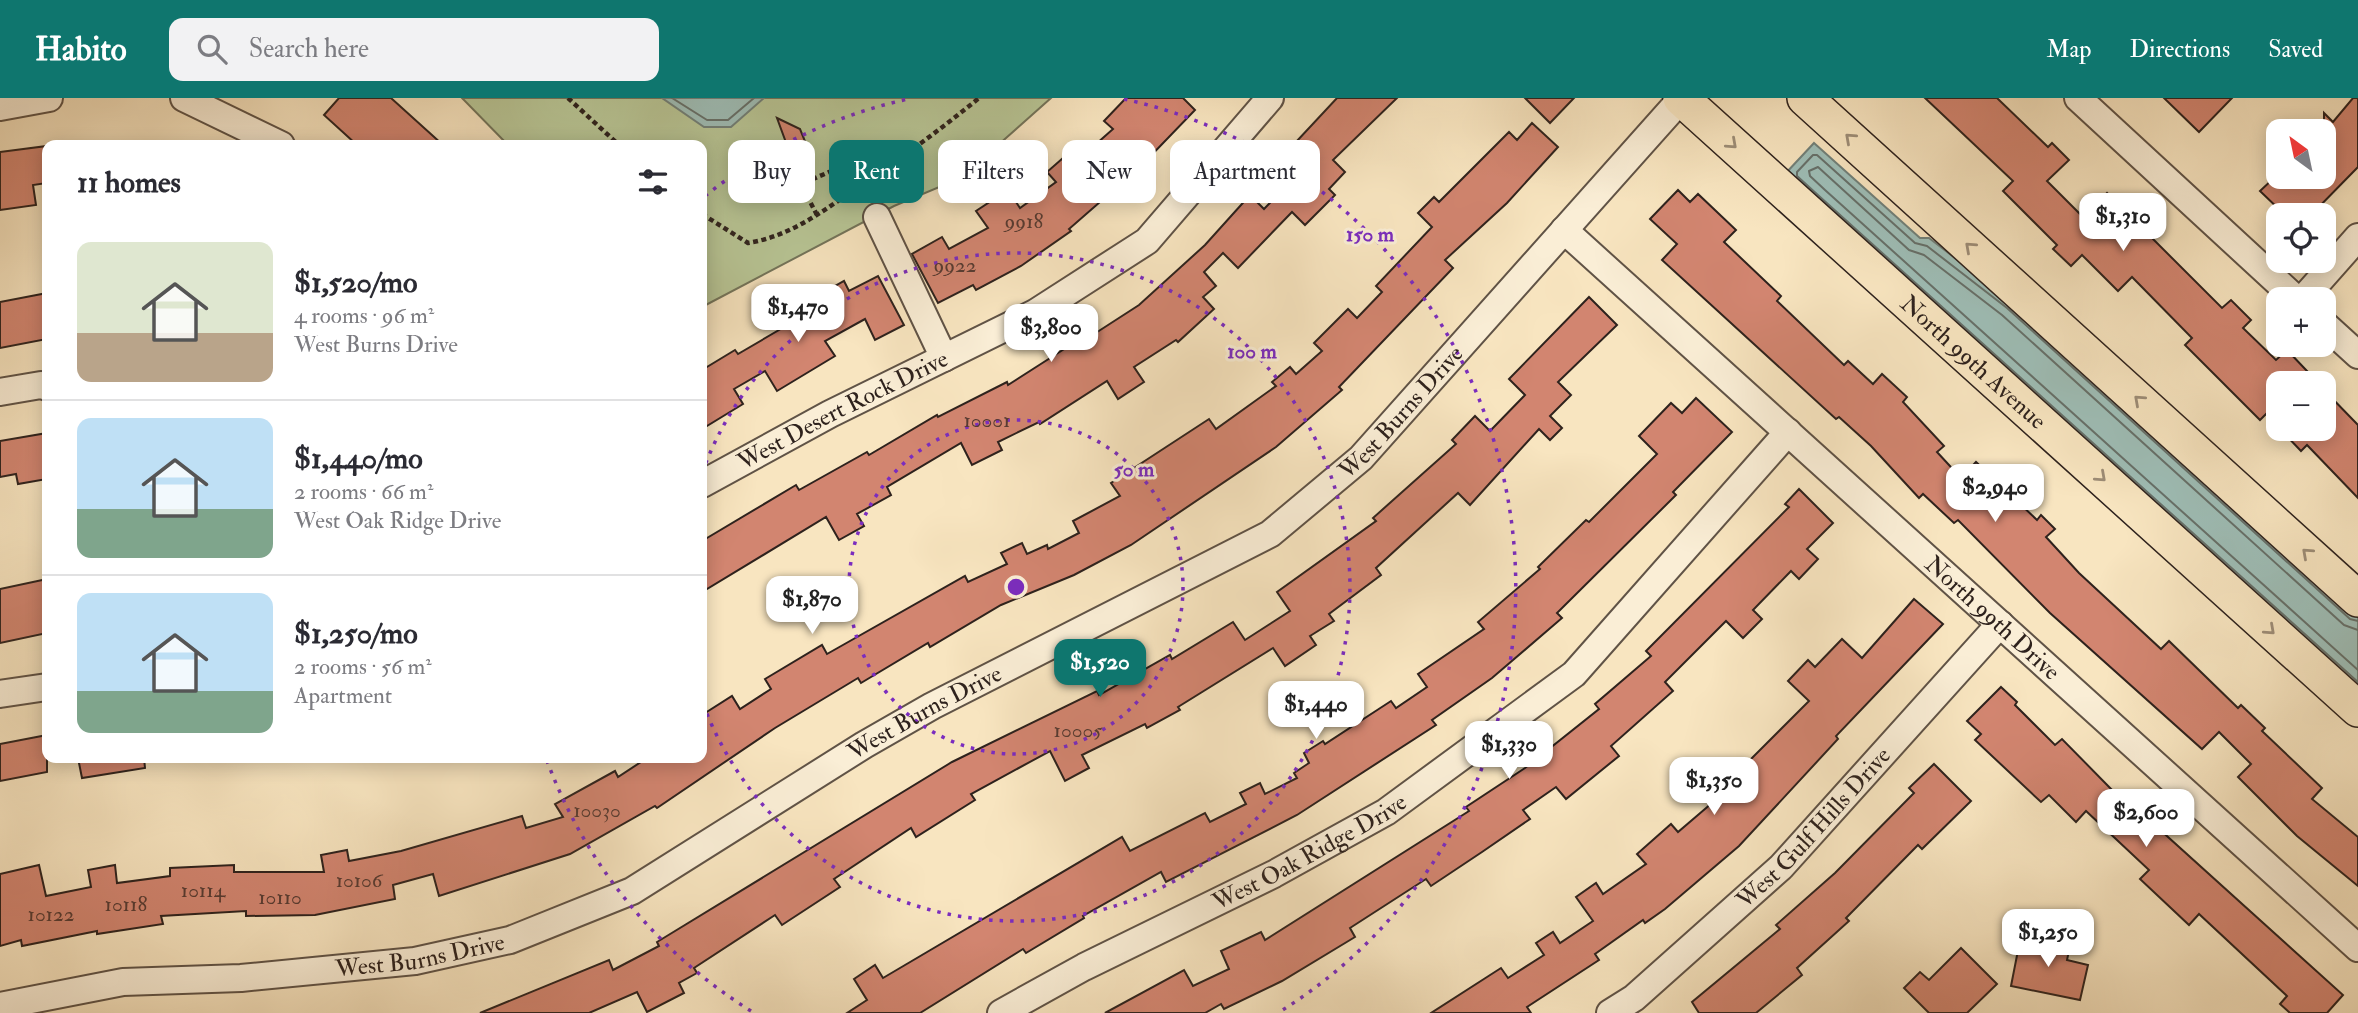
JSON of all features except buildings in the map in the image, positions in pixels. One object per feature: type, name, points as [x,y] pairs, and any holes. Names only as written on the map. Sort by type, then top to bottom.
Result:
[{"type":"main road","name":"North 99th Avenue","points":[[1681,98],[2358,709]]},
{"type":"main road","points":[[1805,98],[2358,599]]},
{"type":"street","points":[[0,107],[49,98]]},
{"type":"street","points":[[184,98],[271,140]]},
{"type":"street","name":"West Desert Rock Drive","points":[[707,481],[830,414],[1035,313],[1147,241],[1270,98]]},
{"type":"street","name":"West Burns Drive","points":[[0,1006],[123,982],[241,978],[415,961],[510,940],[632,891],[864,745],[932,706],[1270,534],[1361,458],[1681,98]]},
{"type":"street","points":[[2086,100],[2283,287]]},
{"type":"street","points":[[877,217],[944,358]]},
{"type":"street","name":"North 99th Drive","points":[[1564,230],[2358,947]]},
{"type":"street","points":[[2314,287],[2358,237]]},
{"type":"street","points":[[2336,335],[2358,355]]},
{"type":"street","points":[[0,392],[42,385]]},
{"type":"street","name":"West Oak Ridge Drive","points":[[1001,1013],[1084,967],[1274,874],[1386,812],[1574,674],[1788,432]]},
{"type":"street","name":"West Gulf Hills Drive","points":[[1610,1013],[1634,998],[1781,867],[2000,624]]},
{"type":"street","points":[[0,694],[42,688]]},
{"type":"path","points":[[568,98],[614,140]]},
{"type":"path","points":[[924,142],[979,98]]},
{"type":"path","points":[[817,215],[806,194],[806,182],[829,172]]},
{"type":"path","points":[[707,217],[748,243],[769,239],[835,203]]},
{"type":"path","points":[[872,203],[877,217]]},
{"type":"green space","points":[[462,98],[1051,98],[1004,140],[938,140],[938,188],[924,193],[924,140],[829,140],[829,203],[901,203],[707,304],[707,140],[503,140]]},
{"type":"water","points":[[662,98],[764,98],[731,127],[704,127]]},
{"type":"water","points":[[1814,143],[1920,238],[1929,238],[2012,302],[2358,616],[2358,691],[1785,174]]}]
